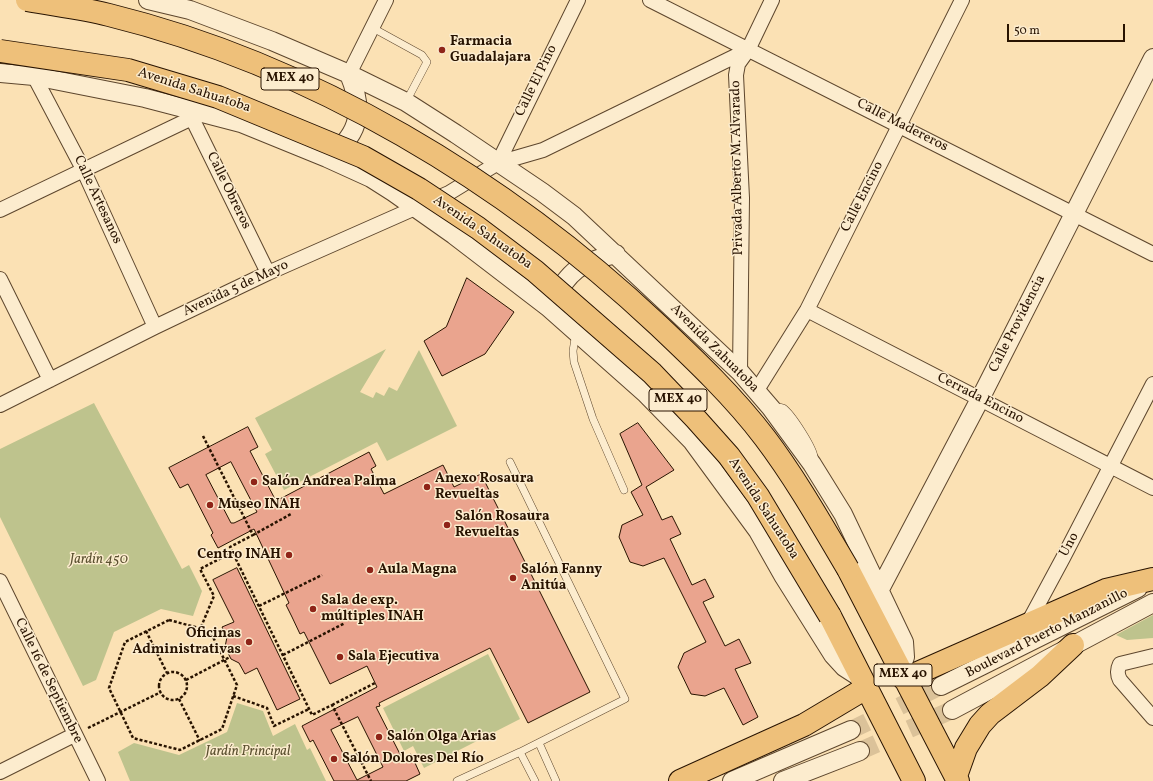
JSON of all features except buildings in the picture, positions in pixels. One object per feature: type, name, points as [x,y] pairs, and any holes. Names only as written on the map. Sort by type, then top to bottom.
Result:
[{"type":"main road","name":"MEX 40","points":[[27,0],[108,14],[174,34],[230,53],[336,98],[439,158],[528,217],[629,298],[729,396],[764,436],[786,468],[848,569],[957,778]]},
{"type":"main road","name":"Avenida Sahuatoba","points":[[0,51],[128,70],[218,97],[363,157],[419,189],[478,228],[535,271],[640,363],[696,419],[729,456],[758,496],[830,616],[863,683]]},
{"type":"main road","points":[[902,674],[1106,590],[1153,580]]},
{"type":"main road","points":[[957,778],[966,748],[980,724],[990,714],[1040,676],[1073,645]]},
{"type":"main road","name":"MEX 40","points":[[863,683],[914,781]]},
{"type":"main road","points":[[680,781],[804,724],[863,683]]},
{"type":"street","points":[[148,0],[192,5],[349,74],[406,102],[498,163]]},
{"type":"street","points":[[327,158],[340,148],[354,130],[358,114],[358,102],[349,74],[371,27],[386,0]]},
{"type":"street","name":"Calle El Pino","points":[[498,163],[578,0]]},
{"type":"street","name":"Calle Madereros","points":[[650,0],[1153,254]]},
{"type":"street","points":[[748,50],[772,0]]},
{"type":"street","name":"Calle Encino","points":[[756,390],[807,310],[962,0]]},
{"type":"street","name":"Privada Alberto M. Alvarado","points":[[474,178],[498,163],[543,150],[748,50]]},
{"type":"street","name":"Privada Alberto M. Alvarado","points":[[740,372],[742,198],[736,75],[738,64],[748,50]]},
{"type":"street","name":"Calle Providencia","points":[[880,589],[980,399],[1153,58]]},
{"type":"street","name":"Avenida Sahuatoba","points":[[0,73],[34,76],[145,98],[190,114],[241,123],[327,158],[370,178],[415,207]]},
{"type":"street","name":"Calle Artesanos","points":[[34,76],[84,169],[155,327]]},
{"type":"street","points":[[0,210],[84,169],[190,114]]},
{"type":"street","name":"Calle Obreros","points":[[190,114],[268,274]]},
{"type":"street","name":"Avenida Zahuatoba","points":[[498,163],[542,192],[574,216],[740,372],[771,408],[812,464],[843,514],[880,589],[904,642],[905,657],[902,674]]},
{"type":"street","name":"Avenida 5 de Mayo","points":[[0,405],[155,327],[449,192],[474,178]]},
{"type":"street","points":[[415,207],[548,307],[645,393],[692,440],[758,531],[784,577],[833,655],[844,667],[863,683]]},
{"type":"street","points":[[548,307],[567,277],[580,266],[595,258],[616,254]]},
{"type":"street","points":[[0,279],[50,380]]},
{"type":"street","name":"Cerrada Encino","points":[[807,310],[1153,488]]},
{"type":"street","name":"Uno","points":[[1028,623],[1153,384]]},
{"type":"street","name":"Boulevard Puerto Manzanillo","points":[[941,686],[1153,580]]},
{"type":"street","name":"Calle 16 de Septiembre","points":[[2,588],[98,781]]},
{"type":"street","name":"Boulevard Puerto Manzanillo","points":[[952,710],[1153,603]]},
{"type":"street","points":[[1153,656],[1127,661],[1120,664],[1118,668],[1120,680],[1153,718]]},
{"type":"street","points":[[732,781],[851,730]]},
{"type":"street","points":[[0,772],[74,735]]},
{"type":"street","points":[[783,781],[860,751]]},
{"type":"lane","points":[[371,27],[422,55],[427,62],[406,102]]},
{"type":"lane","points":[[576,331],[573,346],[574,362],[593,419],[624,490]]},
{"type":"lane","points":[[457,781],[539,743],[625,699],[510,462]]},
{"type":"lane","points":[[539,743],[556,781]]},
{"type":"lane","points":[[520,752],[535,781]]},
{"type":"path","points":[[202,436],[253,535]]},
{"type":"path","points":[[292,514],[230,547],[259,606],[271,635],[283,654],[312,715],[375,683]]},
{"type":"path","points":[[200,627],[214,596],[200,569],[233,552]]},
{"type":"path","points":[[259,606],[322,575]]},
{"type":"path","points":[[169,620],[200,627],[210,631],[223,660],[237,685],[222,729],[180,750],[133,738],[109,688],[125,642],[169,620]]},
{"type":"path","points":[[283,654],[345,623]]},
{"type":"path","points":[[146,631],[167,673]]},
{"type":"path","points":[[186,680],[230,657]]},
{"type":"path","points":[[167,673],[180,673],[186,680],[187,689],[179,699],[170,700],[161,692],[159,688],[161,679],[167,673]]},
{"type":"path","points":[[74,735],[161,692]]},
{"type":"path","points":[[233,696],[267,708],[274,726],[309,709]]},
{"type":"path","points":[[179,699],[200,741]]},
{"type":"path","points":[[332,705],[371,781]]},
{"type":"green space","points":[[386,349],[360,392],[373,398],[376,392],[384,396],[389,387],[397,391],[419,350],[457,426],[387,461],[377,442],[284,490],[265,454],[272,450],[255,418]]},
{"type":"green space","name":"Jardín 450","points":[[94,403],[182,569],[189,565],[202,591],[193,616],[161,609],[114,632],[96,680],[83,686],[0,517],[0,449]]},
{"type":"green space","points":[[1153,615],[1153,638],[1127,640],[1116,635]]},
{"type":"green space","points":[[488,654],[520,719],[424,768],[413,746],[404,751],[383,708]]},
{"type":"green space","name":"Jardín Principal","points":[[237,703],[263,711],[273,736],[295,724],[307,750],[310,748],[326,781],[130,781],[118,752],[134,743],[179,755],[227,732]]},
{"type":"tunnel","points":[[851,730],[941,686]]},
{"type":"tunnel","points":[[860,751],[952,710]]},
{"type":"place","name":"Farmacia Guadalajara","points":[[442,50]]},
{"type":"place","name":"Salón Andrea Palma","points":[[254,482]]},
{"type":"place","name":"Anexo Rosaura Revueltas","points":[[427,487]]},
{"type":"place","name":"Museo INAH","points":[[210,505]]},
{"type":"place","name":"Salón Rosaura Revueltas","points":[[447,525]]},
{"type":"place","name":"Centro INAH","points":[[289,555]]},
{"type":"place","name":"Aula Magna","points":[[370,570]]},
{"type":"place","name":"Salón Fanny Anitúa","points":[[513,578]]},
{"type":"place","name":"Sala de exp. múltiples INAH","points":[[313,609]]},
{"type":"place","name":"Oficinas Administrativas","points":[[249,642]]},
{"type":"place","name":"Sala Ejecutiva","points":[[340,657]]},
{"type":"place","name":"Salón Olga Arias","points":[[379,737]]},
{"type":"place","name":"Salón Dolores Del Río","points":[[334,759]]}]
